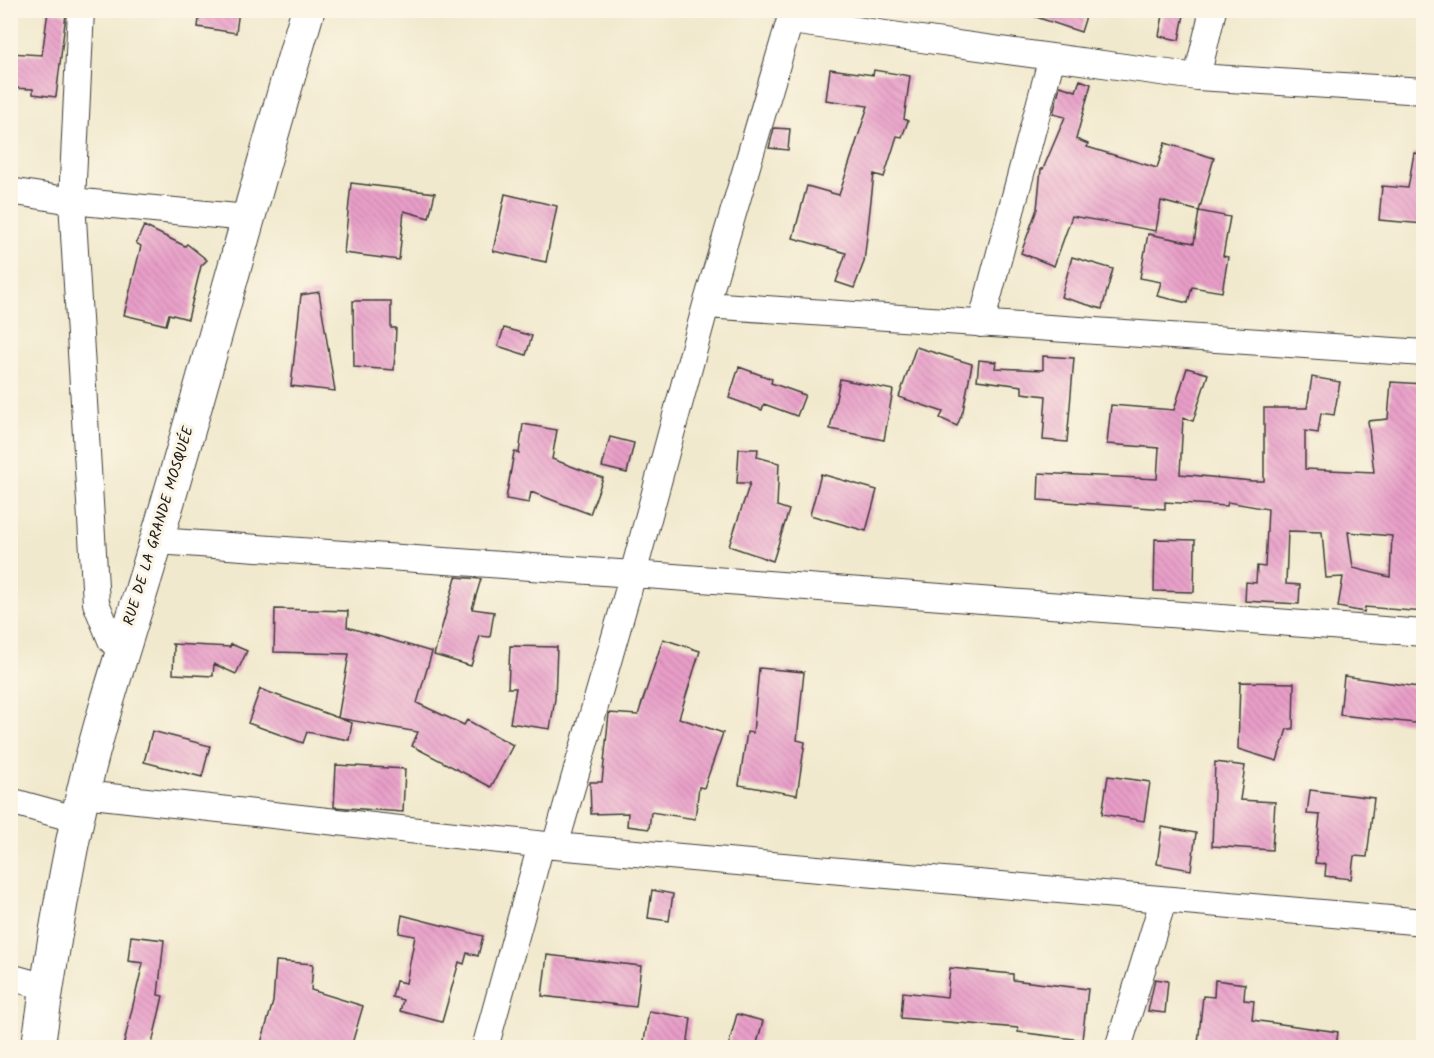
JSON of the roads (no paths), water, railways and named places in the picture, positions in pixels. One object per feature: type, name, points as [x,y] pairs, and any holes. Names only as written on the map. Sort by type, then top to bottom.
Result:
[{"type":"street","points":[[81,10],[72,201],[96,603],[111,640],[121,651]]},
{"type":"street","name":"RUE DE LA GRANDE MOSQUÉE","points":[[38,1047],[46,987],[81,807],[121,651],[157,541],[308,10]]},
{"type":"street","points":[[1197,77],[1213,10]]},
{"type":"street","points":[[485,1047],[633,574],[706,305],[792,16],[1052,57],[1197,77],[1424,91]]},
{"type":"street","points":[[981,324],[1052,57]]},
{"type":"street","points":[[10,191],[72,201],[247,218]]},
{"type":"street","points":[[706,305],[1424,353]]},
{"type":"street","points":[[157,541],[1424,633]]},
{"type":"street","points":[[10,801],[1424,922]]},
{"type":"street","points":[[1118,1047],[1163,901]]},
{"type":"street","points":[[10,977],[46,987]]}]
